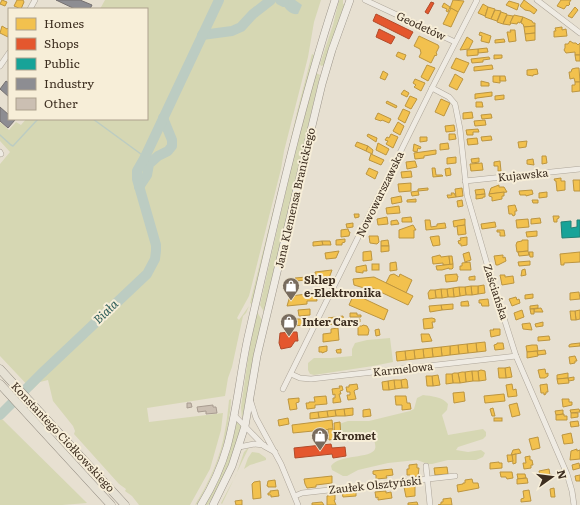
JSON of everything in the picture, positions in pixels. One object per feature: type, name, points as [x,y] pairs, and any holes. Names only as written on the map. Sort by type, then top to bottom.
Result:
[{"type":"main road","name":"Jana Klemensa Branickiego","points":[[234,415],[239,378],[295,139],[315,65],[335,0]]},
{"type":"main road","name":"Jana Klemensa Branickiego","points":[[250,398],[266,317],[327,68],[350,0]]},
{"type":"main road","points":[[315,65],[316,69],[320,71],[324,71],[327,68]]},
{"type":"main road","name":"Konstantego Ciołkowskiego","points":[[0,369],[125,505]]},
{"type":"main road","name":"Konstantego Ciołkowskiego","points":[[0,384],[111,505]]},
{"type":"main road","points":[[213,505],[228,478],[239,447],[245,426],[250,398]]},
{"type":"main road","points":[[201,505],[215,480],[223,460],[234,415]]},
{"type":"street","name":"Geodetów","points":[[366,0],[455,42]]},
{"type":"street","name":"Nowowarszawska","points":[[283,389],[477,0]]},
{"type":"street","points":[[537,0],[580,33]]},
{"type":"street","points":[[0,66],[8,54]]},
{"type":"street","name":"Zaściańska","points":[[432,88],[450,97],[455,104],[460,129],[467,195],[476,229],[516,356],[564,468],[574,502]]},
{"type":"street","name":"Kujawska","points":[[465,181],[580,169]]},
{"type":"street","name":"Karmelowa","points":[[291,374],[300,378],[311,379],[516,356]]},
{"type":"street","points":[[250,398],[256,418],[281,464],[298,505]]},
{"type":"street","points":[[234,415],[264,446]]},
{"type":"street","points":[[239,447],[254,444],[264,446],[275,452]]},
{"type":"street","points":[[426,466],[430,505]]},
{"type":"street","name":"Zaułek Olsztyński","points":[[295,496],[302,493],[455,476]]},
{"type":"green space","points":[[105,0],[321,0],[314,22],[308,57],[249,296],[237,318],[239,320],[249,306],[243,316],[225,396],[147,408],[149,422],[223,413],[221,430],[210,469],[190,505],[139,505],[132,496],[125,491],[126,489],[119,484],[74,434],[75,431],[73,426],[53,401],[48,380],[40,382],[32,390],[0,356],[0,164],[10,152],[0,141],[0,122],[9,130],[16,122],[21,125],[25,120],[148,120],[148,8],[101,8]]},
{"type":"green space","points":[[339,0],[343,0],[343,4],[345,4],[324,65],[321,66],[320,64],[333,25]]},
{"type":"green space","points":[[312,54],[314,55],[285,165],[297,112]]},
{"type":"green space","points":[[316,73],[320,75],[264,312],[260,305],[297,142]]},
{"type":"green space","points":[[283,174],[252,304],[250,303]]},
{"type":"green space","points":[[257,312],[262,320],[242,419],[241,407],[251,338]]},
{"type":"green space","points":[[390,338],[393,362],[314,375],[310,374],[308,370],[308,363],[314,358],[352,356],[352,349],[355,343],[367,340]]},
{"type":"green space","points":[[423,395],[440,398],[448,404],[447,410],[442,415],[448,435],[483,429],[486,432],[486,436],[483,439],[458,447],[456,450],[468,452],[481,450],[485,453],[483,457],[476,460],[448,460],[432,464],[417,460],[388,463],[358,470],[347,476],[343,476],[332,470],[331,466],[335,462],[368,454],[375,448],[374,440],[341,432],[339,424],[348,421],[369,421],[410,411],[414,409],[417,398]]},
{"type":"green space","points":[[231,399],[225,441],[218,462],[208,484],[195,505],[210,478],[221,450],[229,400]]},
{"type":"green space","points":[[0,417],[87,503],[62,505],[0,505]]},
{"type":"green space","points":[[236,420],[241,426],[235,447],[223,477],[208,505],[205,505],[221,475]]},
{"type":"green space","points":[[249,447],[237,473],[244,452]]},
{"type":"green space","points":[[252,452],[259,453],[266,458],[266,460],[250,465],[244,469],[248,458]]},
{"type":"green space","points":[[234,479],[222,504],[221,503]]},
{"type":"shaded area","points":[[286,0],[295,0],[302,5],[298,14],[287,10],[284,6]]},
{"type":"building: Homes","points":[[2,0],[7,2],[5,6],[0,4]]},
{"type":"building: Homes","points":[[17,0],[23,0],[24,2],[21,8],[14,6]]},
{"type":"building: Homes","points":[[453,0],[464,1],[458,12],[450,8]]},
{"type":"building: Homes","points":[[524,0],[537,10],[534,14],[520,6]]},
{"type":"building: Homes","points":[[561,0],[571,0],[569,3],[570,4],[564,9],[557,6]]},
{"type":"building: Homes","points":[[509,1],[519,4],[517,10],[506,5]]},
{"type":"building: Homes","points":[[444,3],[450,7],[448,12],[446,11],[447,9],[442,7]]},
{"type":"building: Homes","points":[[483,4],[488,7],[485,16],[478,13]]},
{"type":"building: Homes","points":[[488,7],[495,9],[491,19],[485,17]]},
{"type":"building: Homes","points":[[575,7],[578,10],[572,18],[568,16]]},
{"type":"building: Homes","points":[[451,8],[458,12],[451,27],[443,24]]},
{"type":"building: Homes","points":[[495,10],[501,11],[497,21],[491,19]]},
{"type":"building: Homes","points":[[501,12],[507,14],[503,24],[497,22]]},
{"type":"building: Homes","points":[[507,15],[513,16],[510,25],[503,24]]},
{"type":"building: Homes","points":[[514,15],[523,17],[520,23],[510,23]]},
{"type":"building: Homes","points":[[523,17],[535,23],[535,26],[524,27],[521,23]]},
{"type":"building: Homes","points":[[2,26],[7,29],[8,28],[8,37],[0,33]]},
{"type":"building: Homes","points":[[535,26],[535,33],[525,34],[524,27]]},
{"type":"building: Homes","points":[[562,27],[562,30],[566,29],[567,36],[554,37],[554,31],[556,31],[555,28]]},
{"type":"building: Homes","points":[[510,30],[515,30],[516,41],[509,42],[507,32],[511,32]]},
{"type":"building: Homes","points":[[480,32],[491,36],[489,43],[481,41],[482,36],[479,35]]},
{"type":"building: Homes","points":[[535,33],[535,40],[526,41],[525,34]]},
{"type":"building: Homes","points":[[419,36],[438,45],[439,47],[436,56],[435,55],[431,63],[419,57],[421,53],[420,49],[414,46]]},
{"type":"building: Homes","points":[[467,37],[473,41],[469,49],[460,50]]},
{"type":"building: Homes","points":[[504,39],[505,42],[495,43],[495,40]]},
{"type":"building: Homes","points":[[570,41],[578,45],[580,43],[580,55],[575,55],[575,52],[566,53],[564,50],[565,44],[568,44]]},
{"type":"building: Homes","points":[[487,48],[488,52],[478,53],[478,49]]},
{"type":"building: Homes","points":[[478,49],[478,55],[467,56],[467,50]]},
{"type":"building: Homes","points":[[398,52],[406,55],[404,60],[396,56]]},
{"type":"building: Homes","points":[[494,55],[502,55],[502,58],[494,59]]},
{"type":"building: Homes","points":[[575,55],[580,55],[580,61],[576,61]]},
{"type":"building: Homes","points":[[489,57],[490,59],[483,60],[483,62],[472,63],[471,59]]},
{"type":"building: Homes","points":[[456,58],[469,63],[464,73],[451,68]]},
{"type":"building: Homes","points":[[427,65],[435,68],[428,81],[421,77]]},
{"type":"building: Homes","points":[[492,65],[493,69],[474,71],[474,67]]},
{"type":"building: Homes","points":[[579,68],[580,82],[575,82],[574,78],[570,79],[569,72]]},
{"type":"building: Homes","points":[[537,69],[538,74],[533,76],[527,75],[527,70]]},
{"type":"building: Homes","points":[[383,71],[388,74],[385,80],[380,78]]},
{"type":"building: Homes","points":[[455,74],[463,79],[457,90],[449,86]]},
{"type":"building: Homes","points":[[493,76],[500,76],[500,83],[493,82]]},
{"type":"building: Homes","points":[[500,76],[505,76],[506,81],[500,81]]},
{"type":"building: Homes","points":[[415,79],[425,83],[421,91],[414,87],[416,85],[413,83]]},
{"type":"building: Homes","points":[[481,81],[489,83],[489,86],[481,86]]},
{"type":"building: Homes","points":[[575,82],[580,82],[580,91],[572,92],[572,85],[575,85]]},
{"type":"building: Homes","points":[[404,90],[409,93],[407,97],[401,94]]},
{"type":"building: Homes","points":[[492,92],[492,96],[475,99],[475,94]]},
{"type":"building: Homes","points":[[504,95],[504,99],[495,100],[495,96]]},
{"type":"building: Homes","points":[[410,96],[417,99],[411,109],[405,106]]},
{"type":"building: Homes","points":[[441,99],[450,103],[444,116],[435,112]]},
{"type":"building: Homes","points":[[387,101],[397,106],[396,108],[386,103]]},
{"type":"building: Homes","points":[[476,102],[482,102],[483,107],[476,107]]},
{"type":"building: Homes","points":[[403,109],[410,112],[405,123],[398,119]]},
{"type":"building: Homes","points":[[472,112],[473,118],[463,119],[463,113]]},
{"type":"building: Homes","points":[[378,113],[391,119],[389,123],[375,119]]},
{"type":"building: Homes","points":[[491,114],[492,118],[482,119],[481,115]]},
{"type":"building: Homes","points":[[485,120],[486,125],[475,126],[474,121]]},
{"type":"building: Homes","points":[[398,122],[404,126],[400,135],[393,131]]},
{"type":"building: Homes","points":[[454,125],[455,131],[446,132],[445,126]]},
{"type":"building: Homes","points":[[478,129],[479,132],[473,132],[473,135],[467,135],[466,130]]},
{"type":"building: Homes","points":[[368,134],[377,138],[376,142],[367,136]]},
{"type":"building: Homes","points":[[391,134],[398,137],[393,148],[386,144],[388,141],[385,140],[387,137],[389,138]]},
{"type":"building: Homes","points":[[449,134],[455,134],[456,139],[449,140]]},
{"type":"building: Homes","points":[[491,136],[492,140],[482,141],[481,137]]},
{"type":"building: Homes","points":[[420,137],[427,137],[427,141],[420,142]]},
{"type":"building: Homes","points":[[477,138],[478,144],[468,145],[467,139]]},
{"type":"building: Homes","points":[[527,141],[526,147],[519,148],[518,142]]},
{"type":"building: Homes","points":[[357,142],[368,146],[366,151],[355,146]]},
{"type":"building: Homes","points":[[378,143],[389,149],[386,155],[376,150]]},
{"type":"building: Homes","points":[[448,143],[449,149],[440,150],[440,144]]},
{"type":"building: Homes","points":[[414,144],[421,147],[420,149],[418,148],[417,152],[413,151]]},
{"type":"building: Homes","points":[[368,146],[373,150],[372,154],[366,151]]},
{"type":"building: Homes","points":[[436,150],[436,154],[415,159],[414,153]]},
{"type":"building: Homes","points":[[371,154],[384,160],[381,165],[369,160]]},
{"type":"building: Homes","points":[[542,156],[546,156],[547,163],[542,164]]},
{"type":"building: Homes","points":[[456,157],[456,163],[447,164],[447,158]]},
{"type":"building: Homes","points":[[479,158],[479,162],[472,163],[471,159]]},
{"type":"building: Homes","points":[[533,159],[534,165],[527,164],[527,160]]},
{"type":"building: Homes","points":[[415,161],[417,167],[407,169],[406,162]]},
{"type":"building: Homes","points":[[500,161],[501,171],[498,171],[498,166],[494,166],[494,162]]},
{"type":"building: Homes","points":[[482,163],[483,170],[471,171],[470,164]]},
{"type":"building: Homes","points":[[369,168],[378,172],[375,179],[366,174]]},
{"type":"building: Homes","points":[[432,168],[435,168],[436,175],[443,176],[433,177]]},
{"type":"building: Homes","points":[[450,168],[451,175],[446,176],[445,169]]},
{"type":"building: Homes","points":[[411,171],[412,177],[402,178],[401,172]]},
{"type":"building: Homes","points":[[561,178],[561,181],[565,181],[565,190],[557,191],[556,181],[554,179]]},
{"type":"building: Homes","points":[[573,180],[580,180],[580,191],[574,191]]},
{"type":"building: Homes","points":[[411,183],[411,191],[399,192],[398,184]]},
{"type":"building: Homes","points":[[499,185],[499,187],[504,187],[507,192],[489,194],[491,188]]},
{"type":"building: Homes","points":[[428,188],[428,190],[418,191],[418,189]]},
{"type":"building: Homes","points":[[462,188],[463,196],[456,197],[455,189]]},
{"type":"building: Homes","points":[[484,189],[485,194],[476,195],[475,190]]},
{"type":"building: Homes","points":[[532,190],[533,194],[526,196],[520,195],[519,191]]},
{"type":"building: Homes","points":[[418,191],[419,195],[412,196],[411,192]]},
{"type":"building: Homes","points":[[504,192],[502,199],[492,201],[492,197],[489,196],[489,194]]},
{"type":"building: Homes","points":[[547,192],[547,197],[539,198],[539,193]]},
{"type":"building: Homes","points":[[451,193],[454,193],[456,197],[448,198],[447,195],[452,195]]},
{"type":"building: Homes","points":[[485,194],[485,197],[476,199],[476,195]]},
{"type":"building: Homes","points":[[401,196],[402,202],[392,204],[391,198]]},
{"type":"building: Homes","points":[[416,199],[416,202],[407,202],[407,200]]},
{"type":"building: Homes","points":[[462,200],[463,206],[458,207],[457,201]]},
{"type":"building: Homes","points":[[532,200],[538,200],[538,203],[533,203]]},
{"type":"building: Homes","points":[[515,205],[517,211],[515,211],[515,215],[513,216],[512,214],[509,214],[508,206]]},
{"type":"building: Homes","points":[[399,206],[400,213],[387,214],[386,208]]},
{"type":"building: Homes","points":[[354,214],[359,214],[359,217],[355,218]]},
{"type":"building: Homes","points":[[553,216],[559,216],[557,222],[554,222]]},
{"type":"building: Homes","points":[[387,217],[388,224],[378,225],[377,219]]},
{"type":"building: Homes","points":[[411,217],[412,222],[402,222],[402,218]]},
{"type":"building: Homes","points":[[540,218],[541,223],[531,224],[531,219]]},
{"type":"building: Homes","points":[[465,219],[465,225],[454,227],[453,221]]},
{"type":"building: Homes","points":[[528,219],[529,227],[517,228],[516,220]]},
{"type":"building: Homes","points":[[397,220],[399,224],[391,225],[391,221]]},
{"type":"building: Homes","points":[[425,220],[430,220],[431,227],[437,226],[437,224],[445,223],[446,228],[426,230]]},
{"type":"building: Homes","points":[[495,222],[496,227],[482,229],[481,224]]},
{"type":"building: Homes","points":[[353,223],[353,227],[347,228],[346,224]]},
{"type":"building: Homes","points":[[413,225],[416,230],[414,230],[414,238],[399,238],[399,230]]},
{"type":"building: Homes","points":[[465,225],[466,234],[458,235],[457,226]]},
{"type":"building: Homes","points":[[348,229],[350,232],[349,236],[341,237],[341,230]]},
{"type":"building: Homes","points":[[497,230],[504,230],[505,236],[500,236],[500,232],[497,232]]},
{"type":"building: Homes","points":[[537,231],[537,236],[527,237],[526,232]]},
{"type":"building: Homes","points":[[369,236],[378,236],[379,242],[377,244],[370,243]]},
{"type":"building: Homes","points":[[439,236],[440,245],[433,246],[430,237]]},
{"type":"building: Homes","points":[[467,237],[467,245],[461,246],[458,241],[461,240],[460,238]]},
{"type":"building: Homes","points":[[345,239],[345,242],[342,243],[342,245],[336,245],[336,240]]},
{"type":"building: Homes","points":[[388,240],[389,246],[381,246],[381,241]]},
{"type":"building: Homes","points":[[528,240],[528,251],[517,252],[517,242]]},
{"type":"building: Homes","points":[[322,241],[323,245],[313,246],[313,242]]},
{"type":"building: Homes","points":[[322,241],[330,241],[331,245],[323,245]]},
{"type":"building: Homes","points":[[381,246],[389,246],[389,251],[381,252]]},
{"type":"building: Homes","points":[[339,251],[336,258],[326,259],[325,253]]},
{"type":"building: Homes","points":[[371,251],[372,260],[363,261],[363,252]]},
{"type":"building: Homes","points":[[528,251],[529,255],[519,256],[518,252]]},
{"type":"building: Homes","points":[[469,252],[471,260],[465,262],[463,254]]},
{"type":"building: Homes","points":[[529,252],[533,252],[533,257],[530,257]]},
{"type":"building: Homes","points":[[580,252],[580,262],[564,263],[564,265],[561,265],[560,254]]},
{"type":"building: Homes","points":[[440,255],[441,257],[449,256],[450,265],[443,265],[443,263],[433,264],[432,257]]},
{"type":"building: Homes","points":[[503,255],[503,258],[505,257],[506,261],[496,265],[494,256]]},
{"type":"building: Homes","points":[[449,256],[452,256],[453,264],[450,265]]},
{"type":"building: Homes","points":[[530,261],[530,265],[519,266],[518,262]]},
{"type":"building: Homes","points":[[396,262],[397,270],[390,271],[390,263]]},
{"type":"building: Homes","points":[[470,262],[471,270],[460,270],[462,263]]},
{"type":"building: Homes","points":[[372,264],[379,264],[379,270],[372,270]]},
{"type":"building: Homes","points":[[453,264],[452,269],[437,270],[436,266]]},
{"type":"building: Homes","points":[[366,265],[367,271],[363,271],[363,273],[356,272],[356,267]]},
{"type":"building: Homes","points":[[525,269],[526,275],[521,276],[522,270]]},
{"type":"building: Homes","points":[[332,270],[329,278],[316,279],[315,272]]},
{"type":"building: Homes","points":[[394,274],[399,277],[400,274],[412,280],[406,293],[386,283],[390,275]]},
{"type":"building: Homes","points":[[457,274],[457,281],[446,282],[445,275]]},
{"type":"building: Homes","points":[[500,275],[505,275],[505,277],[513,276],[514,283],[502,285]]},
{"type":"building: Homes","points":[[475,276],[475,280],[469,280],[469,277]]},
{"type":"building: Homes","points":[[307,277],[308,280],[295,281],[295,278]]},
{"type":"building: Homes","points":[[374,277],[413,296],[408,305],[370,287],[364,288],[354,285],[353,279]]},
{"type":"building: Homes","points":[[324,278],[325,284],[315,285],[315,279]]},
{"type":"building: Homes","points":[[484,285],[485,293],[478,294],[478,286]]},
{"type":"building: Homes","points":[[471,286],[478,286],[478,294],[472,295]]},
{"type":"building: Homes","points":[[471,286],[472,295],[466,295],[465,287]]},
{"type":"building: Homes","points":[[459,287],[465,287],[466,295],[460,296]]},
{"type":"building: Homes","points":[[459,287],[460,296],[454,297],[453,288]]},
{"type":"building: Homes","points":[[453,288],[454,297],[448,297],[447,289]]},
{"type":"building: Homes","points":[[441,289],[447,289],[448,297],[442,298]]},
{"type":"building: Homes","points":[[441,289],[442,298],[436,298],[435,290]]},
{"type":"building: Homes","points":[[430,290],[435,290],[436,298],[429,299],[428,293]]},
{"type":"building: Homes","points":[[579,292],[580,299],[570,300],[570,293]]},
{"type":"building: Homes","points":[[316,293],[317,301],[307,301],[307,304],[287,306],[290,296]]},
{"type":"building: Homes","points":[[354,294],[388,310],[384,320],[349,305]]},
{"type":"building: Homes","points":[[533,294],[533,298],[525,299],[525,295]]},
{"type":"building: Homes","points":[[516,297],[517,300],[519,299],[520,303],[512,306],[509,299]]},
{"type":"building: Homes","points":[[488,299],[489,306],[482,306],[481,303],[479,303],[479,300]]},
{"type":"building: Homes","points":[[468,301],[469,306],[461,306],[461,302]]},
{"type":"building: Homes","points":[[453,304],[453,309],[442,310],[441,305]]},
{"type":"building: Homes","points":[[441,305],[442,310],[430,312],[429,306]]},
{"type":"building: Homes","points":[[538,305],[538,308],[530,309],[530,306]]},
{"type":"building: Homes","points":[[541,308],[543,312],[534,312],[534,309]]},
{"type":"building: Homes","points":[[310,309],[310,315],[299,316],[298,310]]},
{"type":"building: Homes","points":[[530,309],[534,309],[534,314],[531,314]]},
{"type":"building: Homes","points":[[522,310],[524,317],[516,320],[514,313]]},
{"type":"building: Homes","points":[[580,310],[580,319],[576,320],[575,311]]},
{"type":"building: Homes","points":[[570,311],[575,311],[576,320],[571,320]]},
{"type":"building: Homes","points":[[350,313],[357,313],[357,315],[361,315],[361,317],[350,317]]},
{"type":"building: Homes","points":[[343,316],[344,323],[325,325],[328,318]]},
{"type":"building: Homes","points":[[296,319],[305,319],[306,325],[291,326],[291,323],[296,322]]},
{"type":"building: Homes","points":[[347,319],[360,319],[360,322],[347,323]]},
{"type":"building: Homes","points":[[423,319],[435,319],[435,322],[432,322],[433,328],[424,329]]},
{"type":"building: Homes","points":[[289,320],[289,324],[284,324],[284,321]]},
{"type":"building: Homes","points":[[543,322],[543,326],[536,327],[535,324]]},
{"type":"building: Homes","points":[[530,323],[532,330],[523,329],[522,324]]},
{"type":"building: Homes","points":[[358,326],[367,326],[369,330],[368,335],[358,335]]},
{"type":"building: Homes","points":[[338,328],[339,340],[323,342],[323,334],[331,333],[331,329]]},
{"type":"building: Homes","points":[[379,329],[380,335],[376,336],[375,330]]},
{"type":"building: Homes","points":[[493,329],[500,329],[500,335],[491,337],[490,330],[494,330]]},
{"type":"building: Homes","points":[[421,334],[429,334],[432,341],[422,342]]},
{"type":"building: Homes","points":[[549,336],[550,340],[538,341],[538,337]]},
{"type":"building: Homes","points":[[485,342],[486,351],[477,352],[476,343]]},
{"type":"building: Homes","points":[[476,343],[477,352],[468,353],[467,344]]},
{"type":"building: Homes","points":[[497,343],[503,343],[504,349],[495,350],[494,345]]},
{"type":"building: Homes","points":[[580,343],[580,346],[569,347],[571,344]]},
{"type":"building: Homes","points":[[467,344],[468,353],[459,354],[458,345]]},
{"type":"building: Homes","points":[[458,345],[459,354],[450,355],[450,346]]},
{"type":"building: Homes","points":[[537,345],[538,351],[527,352],[526,346]]},
{"type":"building: Homes","points":[[327,346],[327,351],[322,353],[319,352],[319,347]]},
{"type":"building: Homes","points":[[450,346],[450,355],[442,356],[441,347]]},
{"type":"building: Homes","points":[[441,347],[442,356],[433,357],[432,348]]},
{"type":"building: Homes","points":[[432,348],[433,357],[424,358],[423,349]]},
{"type":"building: Homes","points":[[341,349],[341,353],[337,353],[336,350]]},
{"type":"building: Homes","points":[[423,349],[424,358],[415,359],[414,350]]},
{"type":"building: Homes","points":[[414,350],[415,359],[406,360],[405,351]]},
{"type":"building: Homes","points":[[545,350],[546,354],[538,355],[537,351]]},
{"type":"building: Homes","points":[[405,351],[406,360],[397,361],[396,352]]},
{"type":"building: Homes","points":[[537,351],[538,356],[527,358],[527,352]]},
{"type":"building: Homes","points":[[575,356],[577,361],[570,364],[569,357]]},
{"type":"building: Homes","points":[[510,367],[512,377],[506,378],[505,368]]},
{"type":"building: Homes","points":[[498,368],[505,368],[506,378],[499,378]]},
{"type":"building: Homes","points":[[545,369],[548,376],[545,378],[540,378],[538,370]]},
{"type":"building: Homes","points":[[472,371],[473,381],[466,382],[465,372]]},
{"type":"building: Homes","points":[[472,371],[478,371],[479,381],[473,381]]},
{"type":"building: Homes","points":[[478,371],[485,371],[486,380],[479,381]]},
{"type":"building: Homes","points":[[465,372],[466,382],[460,383],[458,373]]},
{"type":"building: Homes","points":[[458,373],[460,383],[453,383],[452,374]]},
{"type":"building: Homes","points":[[568,373],[568,378],[557,379],[557,375]]},
{"type":"building: Homes","points":[[446,374],[452,374],[453,383],[446,384]]},
{"type":"building: Homes","points":[[438,375],[440,385],[433,386],[432,376]]},
{"type":"building: Homes","points":[[426,376],[432,376],[433,386],[427,386]]},
{"type":"building: Homes","points":[[574,377],[574,380],[569,381],[568,378]]},
{"type":"building: Homes","points":[[568,378],[569,383],[558,384],[557,379]]},
{"type":"building: Homes","points":[[406,379],[408,388],[402,388],[401,380]]},
{"type":"building: Homes","points":[[394,380],[401,380],[402,388],[395,389]]},
{"type":"building: Homes","points":[[394,380],[395,389],[389,390],[388,381]]},
{"type":"building: Homes","points":[[388,381],[389,390],[383,390],[382,382]]},
{"type":"building: Homes","points":[[357,384],[358,389],[354,391],[356,399],[348,400],[347,395],[350,395],[350,392],[347,392],[346,387]]},
{"type":"building: Homes","points":[[512,384],[513,390],[516,389],[517,396],[508,397],[506,385]]},
{"type":"building: Homes","points":[[547,384],[548,392],[544,395],[544,393],[541,393],[540,385]]},
{"type":"building: Homes","points":[[339,386],[342,386],[343,390],[340,391],[341,394],[339,394],[341,402],[333,403],[335,394],[333,395],[332,389],[340,388]]},
{"type":"building: Homes","points":[[464,392],[465,401],[454,403],[453,393]]},
{"type":"building: Homes","points":[[504,394],[505,401],[485,403],[484,396]]},
{"type":"building: Homes","points":[[326,396],[327,404],[315,405],[315,408],[307,409],[306,403],[315,402],[314,397]]},
{"type":"building: Homes","points":[[395,396],[406,396],[407,403],[410,403],[411,409],[402,410],[402,405],[396,405]]},
{"type":"building: Homes","points":[[299,398],[299,402],[296,403],[297,409],[290,410],[288,399]]},
{"type":"building: Homes","points":[[562,399],[569,399],[569,402],[572,402],[572,405],[563,407]]},
{"type":"building: Homes","points":[[517,403],[520,415],[512,417],[509,405]]},
{"type":"building: Homes","points":[[353,408],[353,415],[345,416],[344,409]]},
{"type":"building: Homes","points":[[493,408],[495,416],[492,416],[490,409]]},
{"type":"building: Homes","points":[[344,409],[345,416],[336,416],[335,410]]},
{"type":"building: Homes","points":[[370,409],[371,416],[363,417],[363,410]]},
{"type":"building: Homes","points":[[579,409],[580,412],[571,413],[570,410]]},
{"type":"building: Homes","points":[[335,410],[336,416],[328,417],[327,411]]},
{"type":"building: Homes","points":[[563,410],[563,414],[556,415],[555,411]]},
{"type":"building: Homes","points":[[327,411],[328,417],[319,418],[318,412]]},
{"type":"building: Homes","points":[[318,412],[319,418],[310,419],[310,413]]},
{"type":"building: Homes","points":[[571,413],[578,413],[578,417],[571,418]]},
{"type":"building: Homes","points":[[564,414],[564,416],[567,416],[567,420],[556,420],[556,415]]},
{"type":"building: Homes","points":[[288,418],[289,424],[279,426],[278,420]]},
{"type":"building: Homes","points":[[494,418],[502,418],[502,421],[494,421]]},
{"type":"building: Homes","points":[[332,420],[333,429],[293,433],[292,425]]},
{"type":"building: Homes","points":[[578,421],[579,426],[571,427],[570,422]]},
{"type":"building: Homes","points":[[340,422],[341,438],[335,439],[334,423]]},
{"type":"building: Homes","points":[[328,429],[333,429],[334,439],[329,440]]},
{"type":"building: Homes","points":[[571,433],[573,443],[564,444],[562,435]]},
{"type":"building: Homes","points":[[538,437],[540,448],[532,450],[529,439]]},
{"type":"building: Homes","points":[[519,449],[521,453],[511,455],[513,450]]},
{"type":"building: Homes","points":[[577,449],[577,451],[580,450],[580,459],[570,460],[571,451]]},
{"type":"building: Homes","points":[[516,454],[516,463],[513,464],[512,455]]},
{"type":"building: Homes","points":[[507,455],[512,455],[513,461],[508,462]]},
{"type":"building: Homes","points":[[530,456],[530,460],[532,460],[533,465],[531,465],[531,468],[524,469],[523,463],[526,463],[525,457]]},
{"type":"building: Homes","points":[[490,463],[502,463],[502,468],[490,469]]},
{"type":"building: Homes","points":[[579,463],[580,468],[573,470],[572,465]]},
{"type":"building: Homes","points":[[417,464],[417,468],[419,468],[418,476],[410,477],[410,475],[407,475],[409,465]]},
{"type":"building: Homes","points":[[447,467],[448,474],[435,475],[434,468]]},
{"type":"building: Homes","points":[[392,469],[393,475],[386,476],[387,478],[376,479],[376,475],[373,474],[373,471]]},
{"type":"building: Homes","points":[[549,469],[550,475],[540,476],[539,471]]},
{"type":"building: Homes","points":[[500,472],[512,472],[513,478],[507,479],[506,477],[501,477]]},
{"type":"building: Homes","points":[[517,474],[525,474],[526,478],[518,479]]},
{"type":"building: Homes","points":[[552,475],[552,479],[550,481],[541,481],[542,476]]},
{"type":"building: Homes","points":[[580,475],[580,481],[576,481],[575,476]]},
{"type":"building: Homes","points":[[332,476],[332,483],[307,488],[304,479]]},
{"type":"building: Homes","points":[[527,478],[528,483],[517,484],[517,479]]},
{"type":"building: Homes","points":[[472,479],[473,483],[478,483],[479,488],[458,492],[457,485],[465,483],[465,480]]},
{"type":"building: Homes","points":[[275,480],[276,487],[267,486],[268,481]]},
{"type":"building: Homes","points":[[260,481],[261,498],[253,499],[252,484]]},
{"type":"building: Homes","points":[[415,486],[415,496],[406,497],[404,487]]},
{"type":"building: Homes","points":[[554,488],[555,497],[551,497],[550,489]]},
{"type":"building: Homes","points":[[278,490],[279,496],[271,497],[271,495],[268,495],[270,491]]},
{"type":"building: Homes","points":[[529,490],[531,501],[521,502],[521,499],[524,498],[523,491]]},
{"type":"building: Homes","points":[[386,491],[386,493],[391,492],[392,498],[378,500],[378,497],[376,498],[375,492]]},
{"type":"building: Homes","points":[[356,492],[356,496],[343,497],[342,493]]},
{"type":"building: Homes","points":[[335,495],[334,500],[336,505],[327,505],[327,496]]},
{"type":"building: Homes","points":[[451,498],[452,505],[438,505],[443,502],[443,499]]},
{"type":"building: Homes","points":[[242,500],[242,505],[236,505],[235,501]]},
{"type":"building: Homes","points":[[322,502],[324,505],[312,505],[312,503]]},
{"type":"building: Homes","points":[[417,502],[418,505],[408,505],[408,503]]},
{"type":"building: Shops","points":[[431,2],[434,3],[428,14],[425,12]]},
{"type":"building: Shops","points":[[376,14],[413,32],[409,39],[373,21]]},
{"type":"building: Shops","points":[[379,29],[395,37],[391,44],[376,37]]},
{"type":"building: Shops","name":"Inter Cars","points":[[297,332],[298,341],[295,341],[291,347],[281,349],[279,343],[280,333]]},
{"type":"building: Shops","name":"Kromet","points":[[331,444],[332,448],[345,447],[346,456],[333,458],[332,454],[295,458],[294,448]]},
{"type":"building: Public","points":[[577,220],[580,220],[580,237],[562,238],[561,222],[571,221],[571,228],[577,227]]},
{"type":"building: Industry","points":[[56,0],[80,0],[92,5],[90,8],[73,8]]},
{"type":"building: Industry","points":[[6,81],[8,82],[8,96],[0,89]]},
{"type":"building: Industry","points":[[0,107],[8,114],[8,120],[15,120],[8,128],[0,121]]},
{"type":"building: Other","points":[[187,403],[191,403],[192,407],[187,408]]},
{"type":"building: Other","points":[[213,405],[213,407],[216,407],[217,413],[206,414],[206,411],[198,412],[197,407]]},
{"type":"waterway","name":"Biała","points":[[0,415],[41,374],[147,274],[155,259],[156,245],[137,179],[137,171],[219,0]]},
{"type":"waterway","name":"Biała","points":[[202,35],[232,31],[241,27],[253,14],[271,0]]},
{"type":"waterway","points":[[280,0],[284,2]]},
{"type":"waterway","name":"Biała","points":[[139,187],[147,175],[149,164],[158,156],[168,151],[172,146],[172,140],[163,118]]},
{"type":"waterway","points":[[0,135],[13,146],[37,120]]},
{"type":"waterway","points":[[94,120],[145,157]]},
{"type":"place","name":"Sklep e-Elektronika","points":[[291,301]]},
{"type":"place","name":"Inter Cars","points":[[289,337]]},
{"type":"place","name":"Kromet","points":[[320,451]]}]
